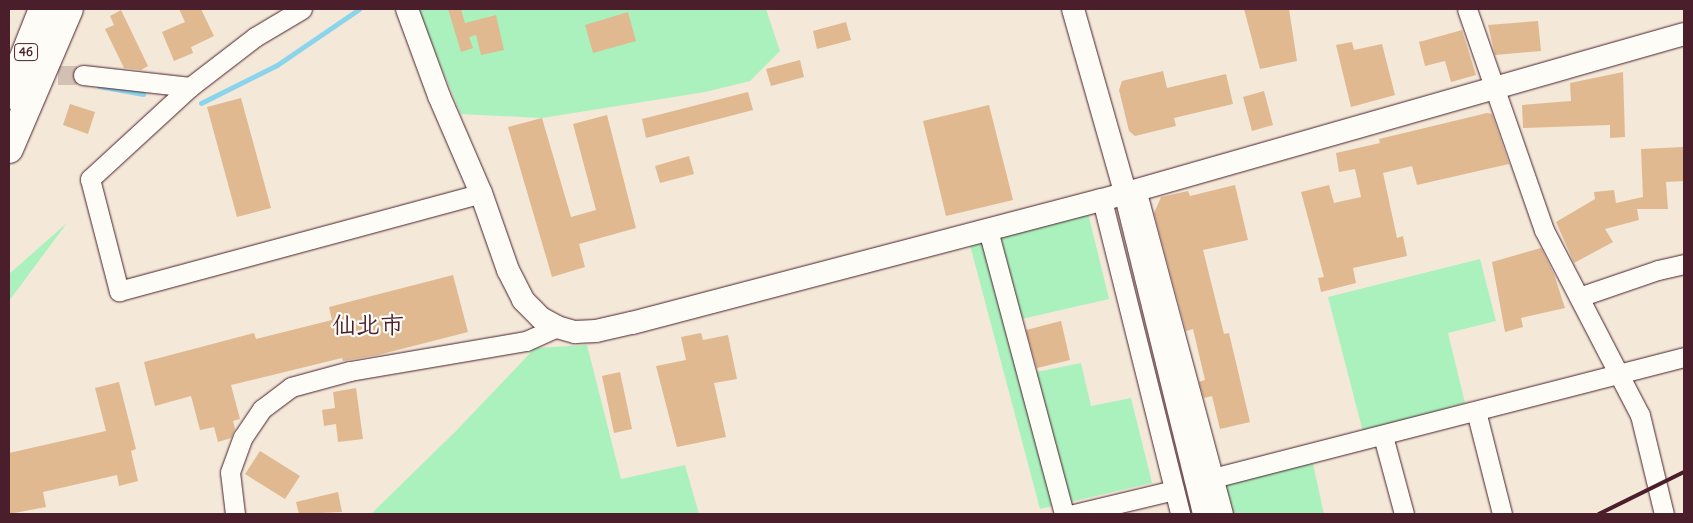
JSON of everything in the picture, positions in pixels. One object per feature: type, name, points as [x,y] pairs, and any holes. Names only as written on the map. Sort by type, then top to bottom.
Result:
[{"type":"highway","name":"46","points":[[9,95],[43,9]]},
{"type":"highway","points":[[9,149],[69,9]]},
{"type":"street","points":[[302,9],[255,37],[190,87],[90,179],[119,290],[481,192]]},
{"type":"street","points":[[407,9],[439,96],[481,192],[508,270],[523,300],[541,318],[557,327],[575,332],[596,331],[632,323],[1102,200],[1130,190],[1684,34]]},
{"type":"street","points":[[1073,9],[1130,190],[1223,514]]},
{"type":"street","points":[[1467,9],[1544,230],[1640,415],[1664,514]]},
{"type":"street","points":[[83,76],[190,87]]},
{"type":"street","points":[[1130,190],[1162,351],[1204,514]]},
{"type":"street","points":[[1102,200],[1180,514]]},
{"type":"street","points":[[988,230],[1064,514]]},
{"type":"street","points":[[1579,296],[1658,270],[1684,264]]},
{"type":"street","points":[[235,514],[230,472],[243,436],[262,409],[291,387],[350,371],[526,341],[557,327]]},
{"type":"street","points":[[1213,478],[1383,436],[1684,357]]},
{"type":"street","points":[[1476,411],[1502,514]]},
{"type":"street","points":[[1383,436],[1404,514]]},
{"type":"street","points":[[1074,514],[1174,490]]},
{"type":"green space","points":[[417,9],[766,9],[780,51],[750,81],[705,92],[542,118],[461,114]]},
{"type":"green space","points":[[1088,213],[1109,299],[1013,321],[1027,374],[1081,363],[1091,406],[1131,398],[1152,483],[1040,509],[970,245]]},
{"type":"green space","points":[[67,223],[9,301],[9,274]]},
{"type":"green space","points":[[1480,259],[1496,321],[1448,333],[1465,403],[1363,432],[1328,297]]},
{"type":"green space","points":[[587,345],[621,479],[685,465],[699,514],[371,514],[457,430],[535,348]]},
{"type":"green space","points":[[1313,464],[1324,514],[1224,514],[1213,478]]},
{"type":"building","points":[[179,9],[201,9],[214,36],[191,47],[193,53],[174,61],[162,32],[185,22]]},
{"type":"building","points":[[448,9],[461,9],[465,23],[496,15],[504,50],[481,55],[476,35],[469,37],[473,48],[461,52]]},
{"type":"building","points":[[1244,9],[1289,9],[1297,61],[1260,69]]},
{"type":"building","points":[[121,10],[148,66],[141,70],[124,68],[105,29],[114,25],[110,16]]},
{"type":"building","points":[[628,12],[636,41],[593,53],[585,25]]},
{"type":"building","points":[[1538,21],[1541,51],[1495,55],[1488,25]]},
{"type":"building","points":[[846,22],[851,40],[817,49],[813,31]]},
{"type":"building","points":[[1462,30],[1476,75],[1451,82],[1445,61],[1425,66],[1419,42]]},
{"type":"building","points":[[1352,42],[1354,50],[1382,44],[1395,95],[1351,107],[1336,45]]},
{"type":"building","points":[[800,60],[804,77],[771,86],[766,69]]},
{"type":"building","points":[[1163,71],[1167,88],[1226,74],[1233,104],[1174,118],[1176,126],[1135,136],[1129,131],[1119,90],[1122,81]]},
{"type":"building","points":[[1623,72],[1625,137],[1610,138],[1610,125],[1523,128],[1522,105],[1571,101],[1570,83]]},
{"type":"building","points":[[1264,91],[1273,125],[1252,131],[1243,97]]},
{"type":"building","points":[[748,92],[753,110],[646,138],[642,119]]},
{"type":"building","points":[[241,98],[271,208],[237,217],[207,107]]},
{"type":"building","points":[[70,104],[95,112],[88,134],[63,125]]},
{"type":"building","points":[[989,105],[1013,200],[946,216],[923,121]]},
{"type":"building","points":[[1487,113],[1492,114],[1509,164],[1417,185],[1412,166],[1383,173],[1397,238],[1403,236],[1407,256],[1353,268],[1356,283],[1321,292],[1318,278],[1324,277],[1301,192],[1329,185],[1334,203],[1361,197],[1355,169],[1339,172],[1336,153],[1380,143],[1379,139]]},
{"type":"building","points":[[607,115],[636,228],[579,244],[585,267],[552,277],[508,127],[542,118],[571,217],[596,210],[573,124]]},
{"type":"building","points":[[1683,147],[1684,181],[1666,182],[1668,209],[1637,209],[1639,220],[1605,229],[1613,242],[1574,263],[1556,222],[1595,199],[1594,192],[1614,190],[1616,203],[1643,197],[1641,149]]},
{"type":"building","points":[[689,156],[694,174],[660,183],[655,166]]},
{"type":"building","points":[[1235,185],[1248,240],[1203,250],[1224,334],[1229,333],[1250,422],[1220,429],[1212,396],[1204,398],[1199,382],[1205,380],[1193,329],[1186,331],[1154,213],[1161,197],[1188,191],[1190,196]]},
{"type":"building","points":[[1541,248],[1554,274],[1565,308],[1521,318],[1523,327],[1505,332],[1492,262]]},
{"type":"building","points":[[453,275],[468,332],[378,355],[343,361],[342,358],[231,385],[240,419],[233,421],[235,429],[231,438],[218,442],[214,427],[200,430],[191,396],[155,406],[144,362],[254,333],[256,339],[332,320],[329,307]]},
{"type":"building","points":[[1061,321],[1070,360],[1037,368],[1026,330]]},
{"type":"building","points":[[701,333],[703,340],[728,335],[737,379],[714,383],[726,437],[677,447],[656,366],[686,360],[681,337]]},
{"type":"building","points":[[620,372],[632,429],[614,433],[602,376]]},
{"type":"building","points":[[119,382],[136,449],[131,451],[138,481],[119,486],[117,475],[43,492],[46,507],[9,514],[9,453],[106,431],[95,388]]},
{"type":"building","points":[[356,388],[363,439],[338,442],[336,424],[324,426],[322,410],[335,408],[333,392]]},
{"type":"building","points":[[260,451],[300,476],[285,499],[245,474]]},
{"type":"building","points":[[338,492],[342,512],[299,514],[296,502]]},
{"type":"waterway","points":[[201,103],[277,65],[359,9]]},
{"type":"waterway","points":[[99,86],[143,94]]},
{"type":"tunnel","points":[[30,75],[83,75]]},
{"type":"railway","points":[[1599,514],[1684,472]]},
{"type":"district","name":"仙北市","points":[[368,325]]}]
